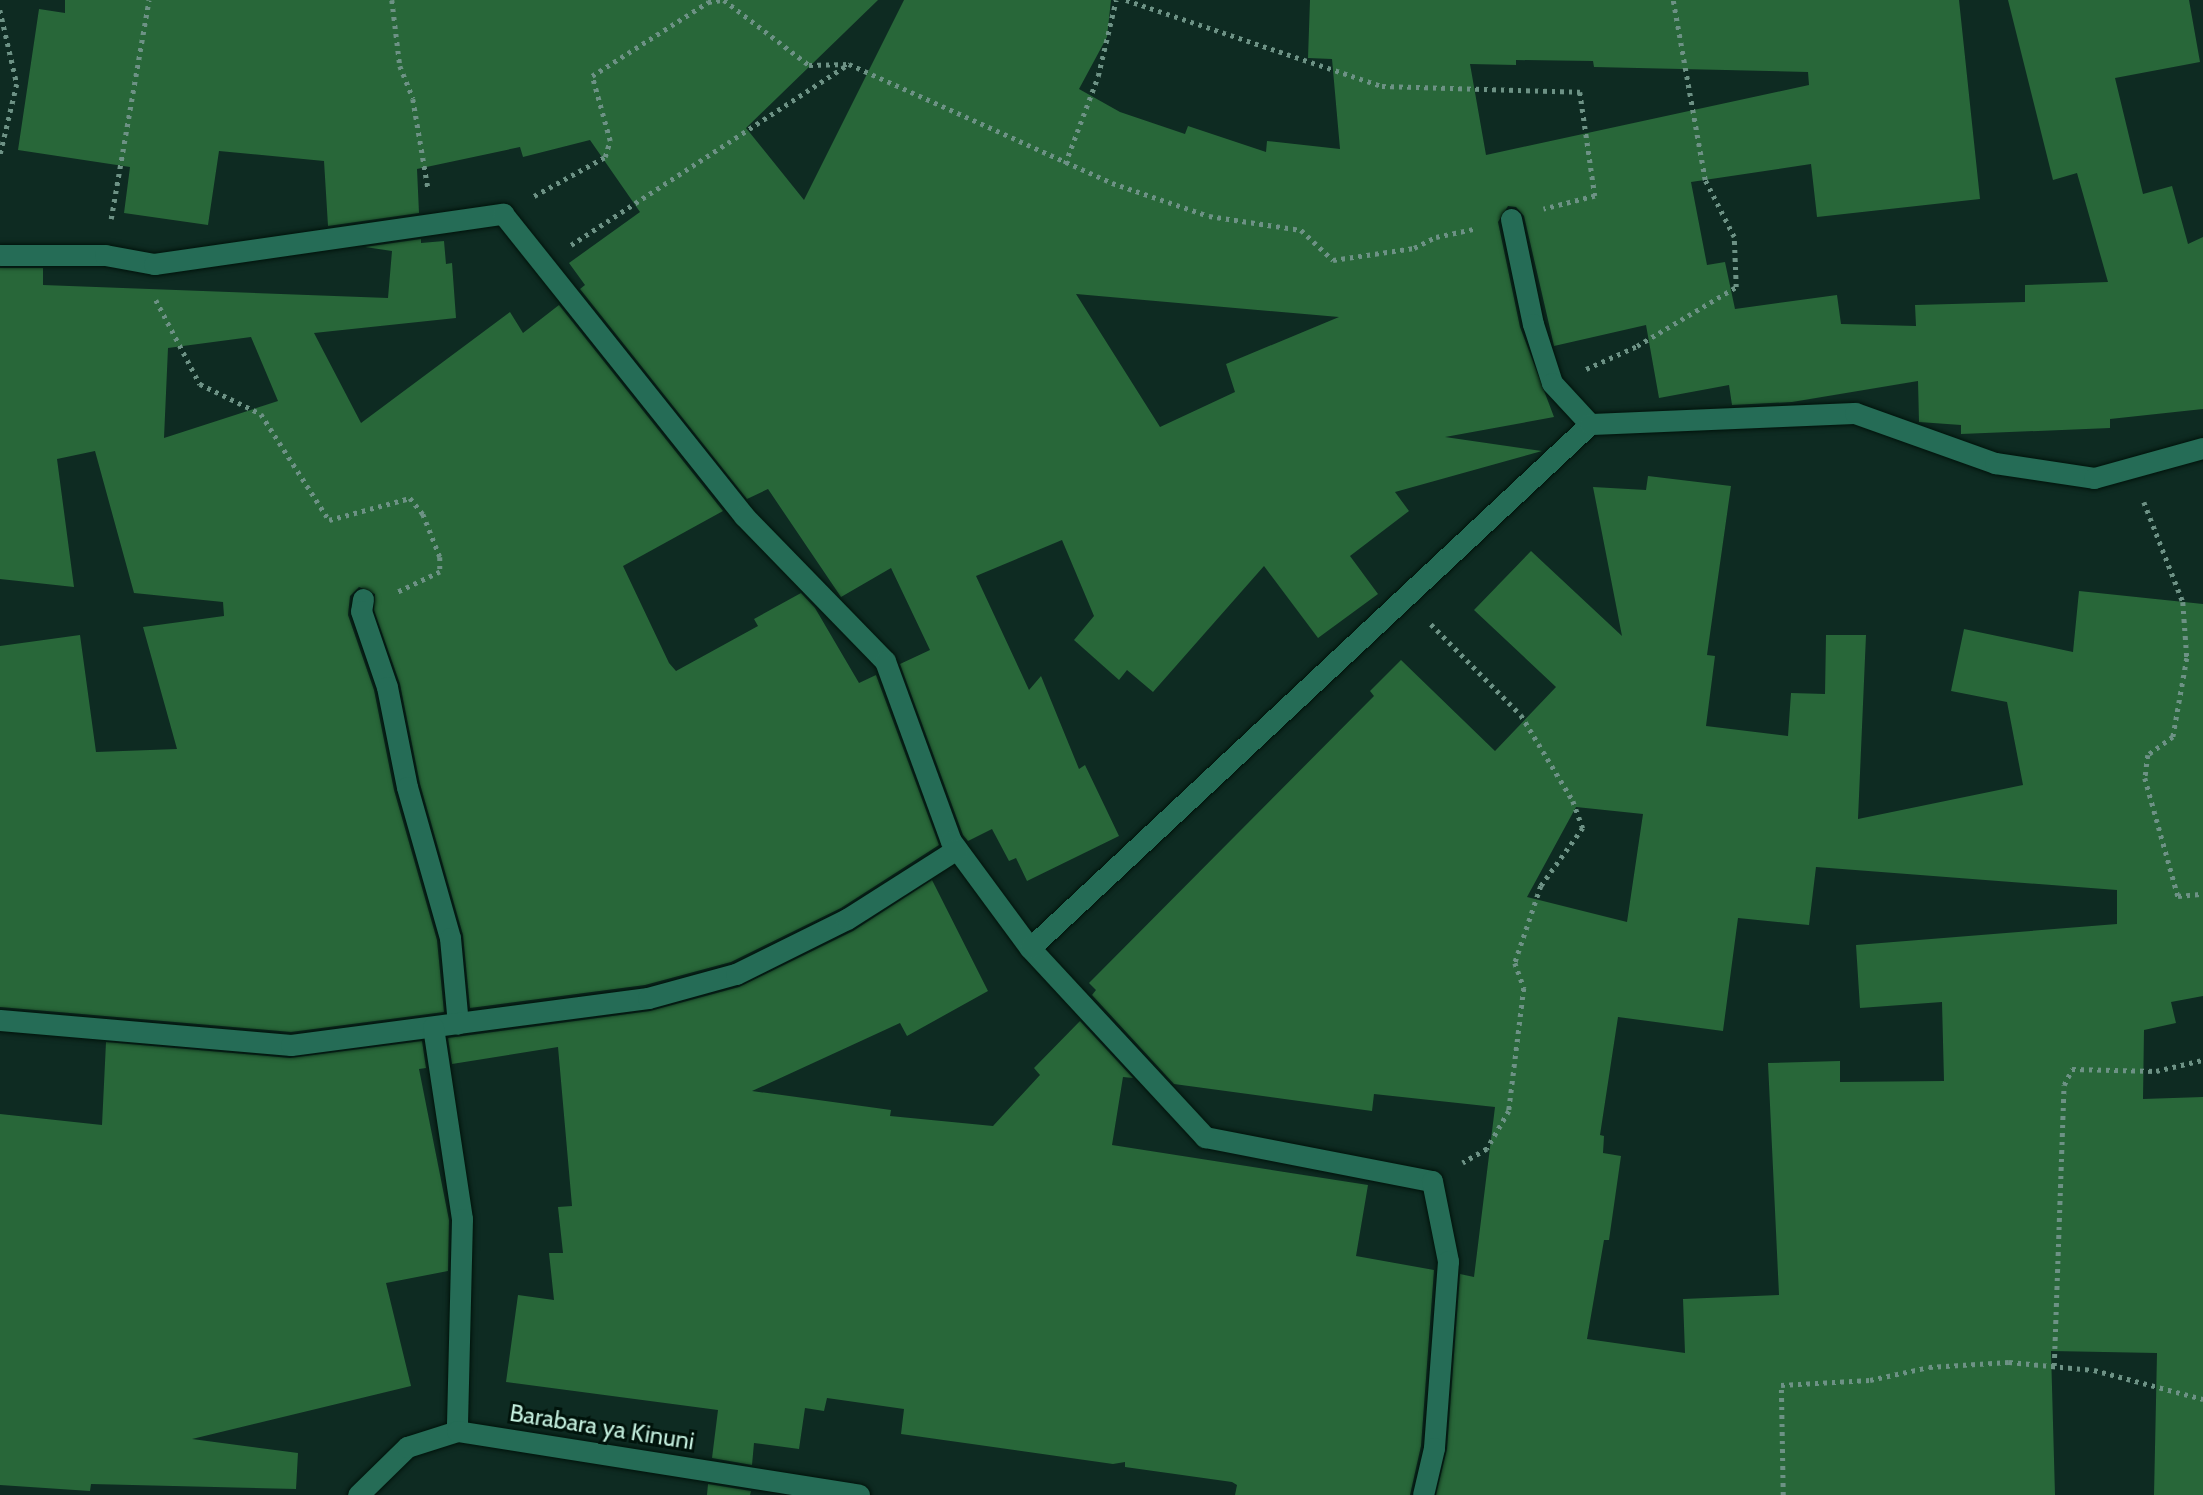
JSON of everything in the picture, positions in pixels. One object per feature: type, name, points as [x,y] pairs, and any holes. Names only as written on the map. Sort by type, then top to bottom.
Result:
[{"type":"street","points":[[0,255],[105,255],[133,258],[154,264],[503,214],[744,516],[885,661],[957,849],[1030,948],[1205,1137],[1432,1181],[1448,1261],[1434,1448],[1423,1495]]},
{"type":"street","points":[[1511,219],[1533,324],[1552,383],[1590,424]]},
{"type":"street","points":[[1030,948],[1590,424],[1855,413],[1995,463],[2094,478],[2203,447]]},
{"type":"street","points":[[363,599],[361,611],[387,687],[407,787],[450,938],[458,1024]]},
{"type":"street","points":[[0,1020],[291,1045],[648,998],[736,974],[847,919],[957,849]]},
{"type":"street","points":[[432,1027],[462,1219],[457,1431]]},
{"type":"street","name":"Barabara ya Kinuni","points":[[358,1495],[407,1447],[457,1431],[774,1488],[859,1495]]},
{"type":"path","points":[[105,255],[149,0]]},
{"type":"path","points":[[392,0],[401,66],[413,99],[435,224]]},
{"type":"path","points":[[503,214],[605,157],[610,141],[592,76],[708,2],[723,0],[810,65],[849,64],[1065,164],[1209,216],[1301,230],[1333,260],[1414,248],[1436,237],[1595,196],[1580,92],[1382,86],[1126,0]]},
{"type":"path","points":[[1065,164],[1098,76],[1116,0]]},
{"type":"path","points":[[1552,383],[1637,346],[1736,287],[1734,237],[1705,180],[1673,0]]},
{"type":"path","points":[[0,10],[17,84],[0,156]]},
{"type":"path","points":[[541,264],[849,64]]},
{"type":"path","points":[[133,258],[200,384],[261,414],[329,520],[410,498],[423,514],[440,557],[440,572],[404,590],[363,599]]},
{"type":"path","points":[[2129,467],[2183,602],[2188,658],[2174,737],[2148,755],[2145,778],[2178,896],[2203,894]]},
{"type":"path","points":[[1404,596],[1521,715],[1573,801],[1583,828],[1541,886],[1515,963],[1524,988],[1509,1111],[1487,1149],[1432,1181]]},
{"type":"path","points":[[2054,1366],[2064,1085],[2072,1069],[2156,1071],[2203,1060]]},
{"type":"path","points":[[1783,1495],[1782,1385],[1870,1380],[1929,1367],[2009,1362],[2094,1370],[2203,1399]]},
{"type":"building","points":[[65,0],[878,0],[746,128],[804,200],[904,0],[1111,0],[1107,37],[1079,89],[1120,112],[1185,134],[1188,126],[1266,152],[1267,141],[1340,149],[1332,59],[1308,58],[1310,0],[1959,0],[1980,199],[1817,217],[1811,164],[1691,182],[1707,265],[1725,262],[1735,309],[1837,295],[1841,324],[1916,326],[1915,305],[2025,302],[2025,285],[2108,282],[2077,173],[2053,180],[2008,0],[2189,0],[2200,62],[2115,78],[2143,194],[2172,186],[2188,244],[2203,237],[2203,409],[2110,419],[2110,428],[1961,434],[1961,425],[1919,422],[1918,381],[1792,402],[1732,405],[1729,385],[1659,398],[1646,325],[1554,346],[1524,216],[1516,207],[1508,206],[1498,222],[1520,327],[1554,417],[1445,437],[1542,451],[1395,492],[1409,511],[1350,556],[1378,594],[1318,638],[1264,566],[1153,692],[1127,670],[1119,680],[1074,640],[1094,616],[1062,540],[976,576],[1029,690],[1041,676],[1079,769],[1085,765],[1119,836],[1027,881],[1016,858],[1009,861],[992,829],[968,841],[963,835],[900,664],[930,650],[891,568],[841,597],[768,489],[747,499],[580,289],[585,285],[569,263],[640,212],[590,140],[523,157],[520,147],[417,169],[419,213],[328,226],[324,161],[219,151],[208,225],[124,213],[130,167],[18,150],[39,9],[65,13]],"holes":[[[1516,60],[1593,61],[1594,67],[1808,72],[1809,85],[1486,155],[1470,64],[1516,65]],[[1076,294],[1339,317],[1226,364],[1235,392],[1160,427]]]},
{"type":"building","points":[[421,239],[421,243],[444,241],[446,264],[452,263],[456,318],[314,333],[361,423],[510,312],[523,333],[559,305],[723,511],[623,566],[669,663],[676,671],[758,626],[754,619],[801,593],[815,608],[859,683],[876,675],[939,845],[841,908],[731,962],[645,985],[470,1008],[463,935],[420,784],[400,684],[374,610],[375,594],[359,587],[350,596],[348,615],[374,690],[394,790],[437,940],[444,1012],[291,1032],[0,1007],[0,646],[80,635],[96,752],[177,749],[143,627],[224,616],[223,602],[134,593],[95,451],[57,459],[74,587],[0,579],[0,268],[43,268],[43,285],[388,298],[392,251],[365,247]],"holes":[[[251,337],[278,401],[164,438],[168,348]]]},
{"type":"building","points":[[1648,476],[1731,486],[1707,655],[1715,656],[1706,726],[1788,736],[1791,693],[1825,694],[1826,635],[1866,635],[1858,819],[2023,785],[2007,702],[1951,691],[1964,629],[2073,652],[2079,591],[2203,604],[2203,996],[2171,1002],[2176,1023],[2144,1030],[2143,1099],[2203,1097],[2203,1495],[2154,1495],[2157,1353],[2051,1351],[2055,1495],[1436,1495],[1447,1449],[1460,1274],[1474,1277],[1495,1107],[1374,1094],[1372,1111],[1174,1084],[1092,995],[1096,990],[1089,983],[1374,696],[1370,691],[1401,660],[1495,751],[1556,687],[1474,610],[1531,551],[1622,636],[1593,487],[1646,490]],"holes":[[[1576,807],[1643,814],[1627,922],[1527,897]],[[1816,867],[2117,890],[2117,924],[1856,945],[1860,1008],[1942,1002],[1944,1081],[1840,1082],[1840,1061],[1768,1063],[1779,1295],[1683,1299],[1685,1353],[1587,1339],[1604,1240],[1609,1240],[1621,1156],[1603,1153],[1604,1136],[1600,1135],[1618,1017],[1723,1031],[1738,918],[1809,925]]]},
{"type":"building","points":[[932,880],[988,991],[907,1036],[900,1023],[752,1091],[891,1110],[890,1116],[993,1126],[1040,1075],[1034,1068],[1080,1021],[1133,1078],[1123,1077],[1112,1145],[1368,1185],[1356,1256],[1434,1270],[1421,1446],[1410,1495],[1235,1495],[1237,1485],[1232,1482],[1125,1467],[1125,1462],[1113,1464],[901,1434],[904,1409],[827,1398],[824,1411],[805,1408],[799,1449],[754,1443],[752,1465],[712,1458],[718,1410],[506,1382],[518,1295],[554,1300],[549,1253],[563,1253],[558,1207],[572,1206],[558,1047],[452,1064],[448,1038],[650,1011],[739,987],[853,931]]},
{"type":"building","points":[[422,1041],[426,1068],[419,1069],[449,1220],[448,1271],[386,1283],[411,1386],[192,1439],[298,1453],[296,1489],[91,1484],[90,1491],[0,1485],[0,1114],[102,1125],[106,1042],[290,1058]]},
{"type":"building","points":[[708,1484],[751,1491],[750,1495],[707,1495]]}]
